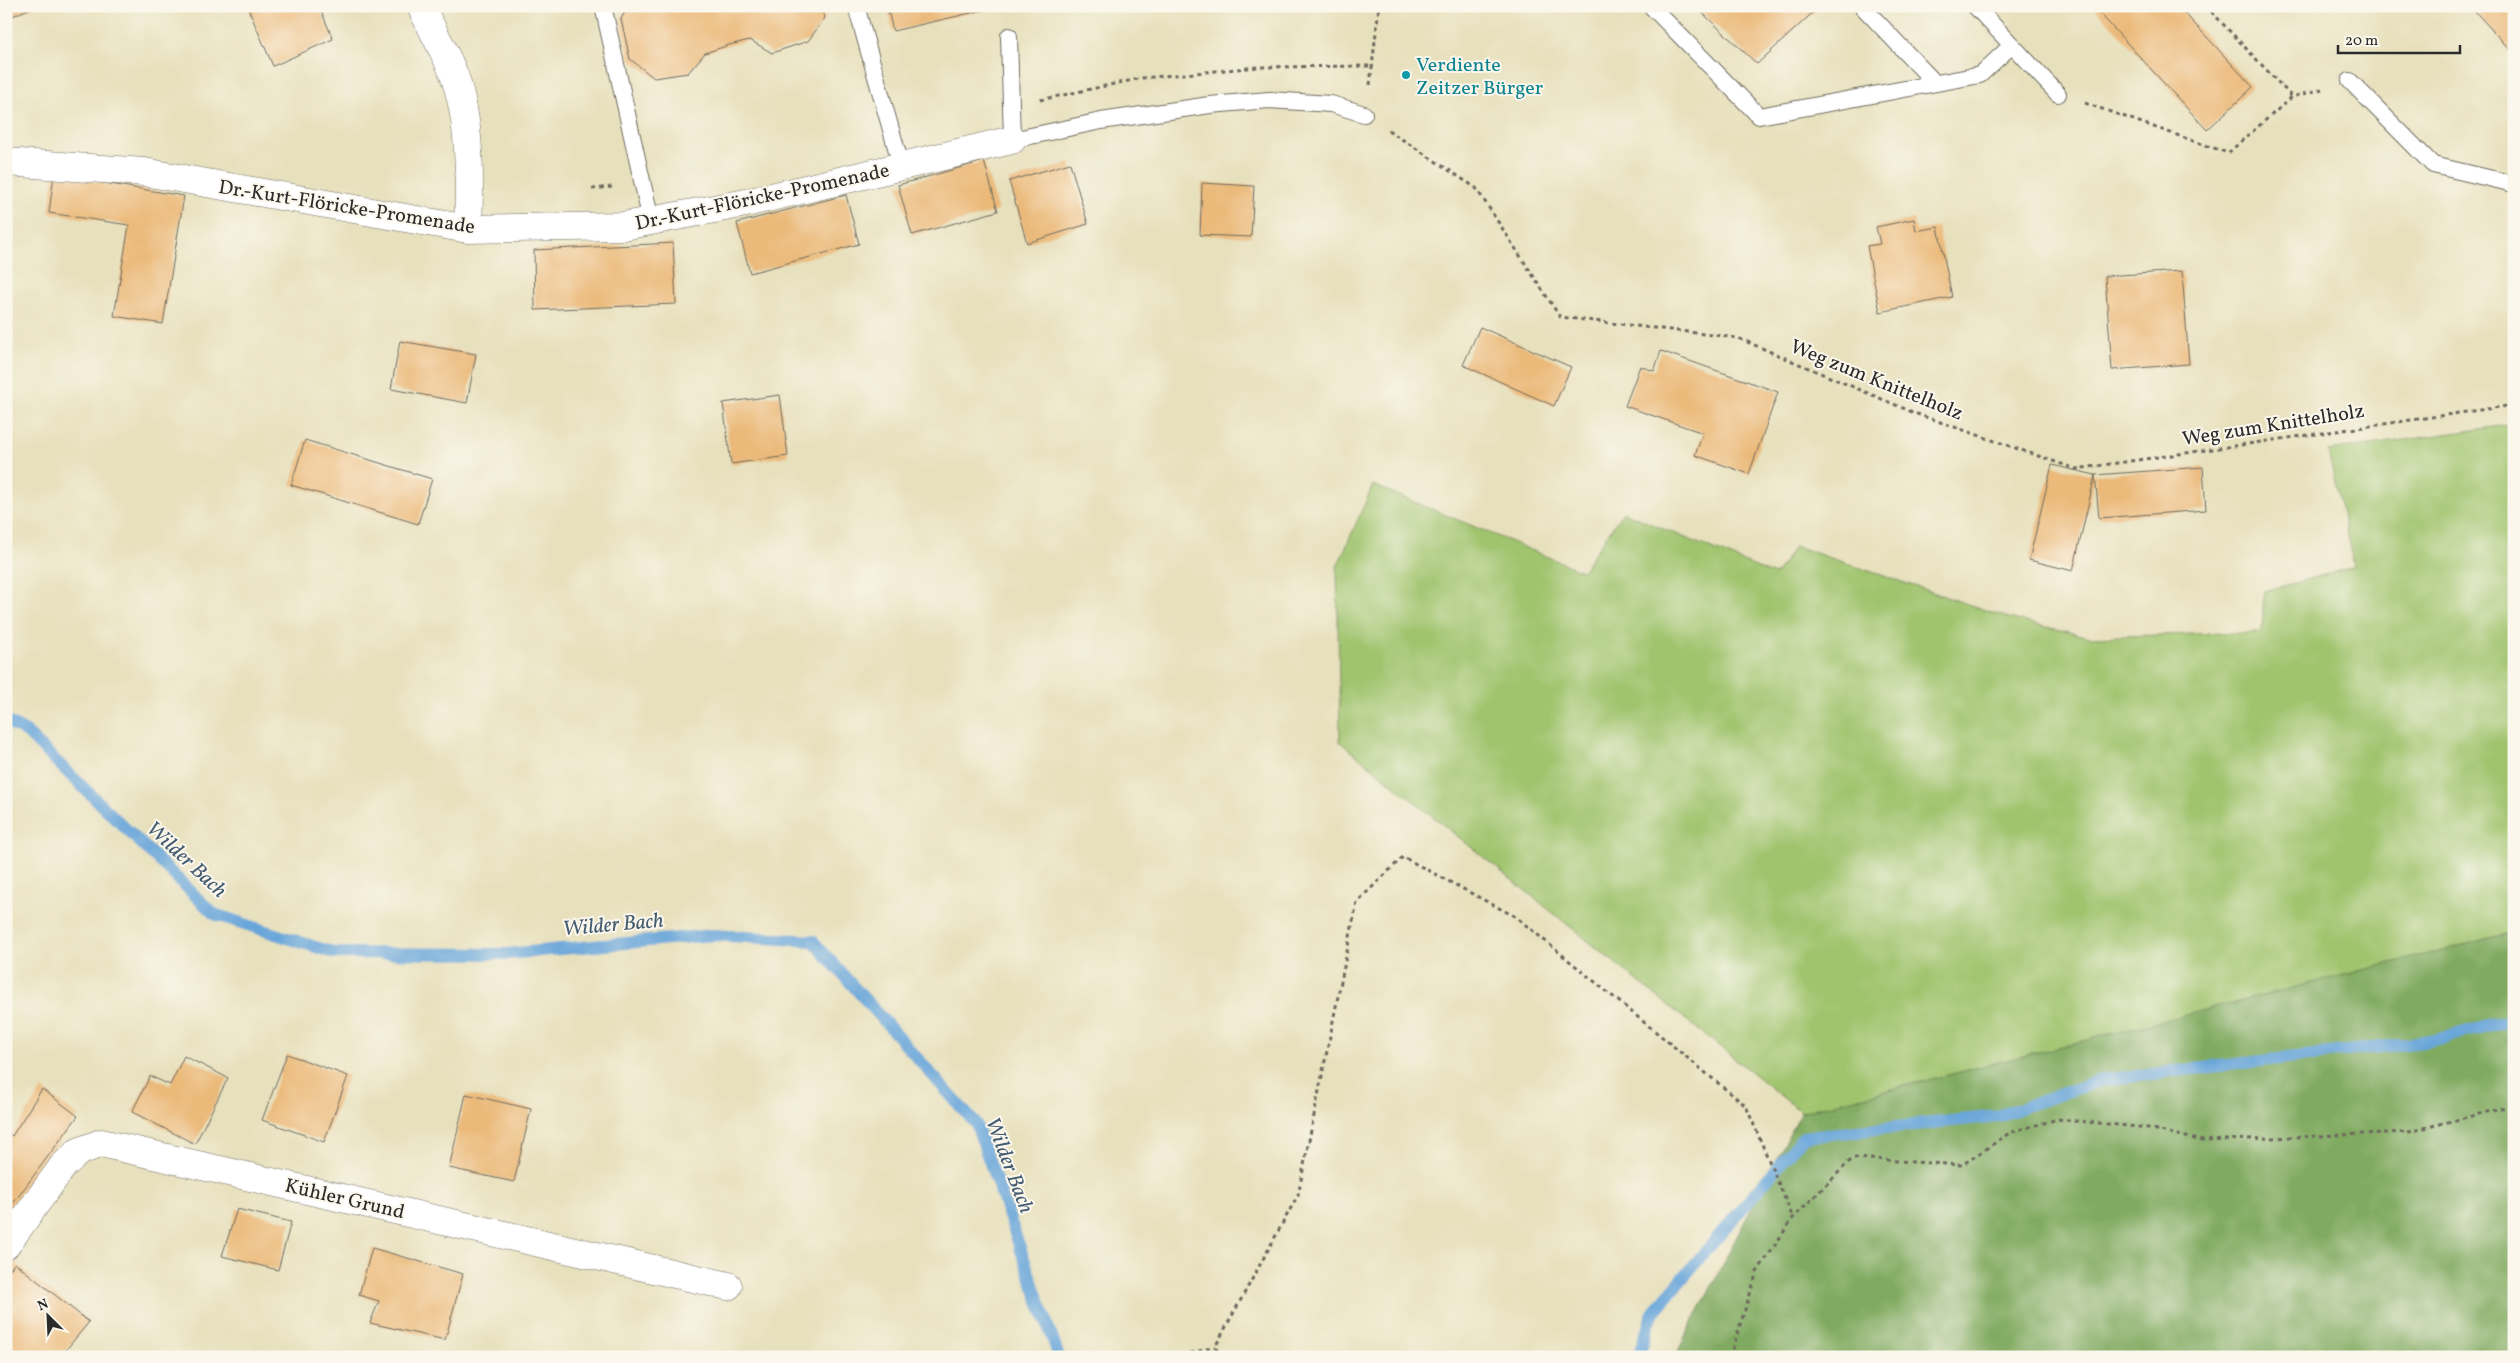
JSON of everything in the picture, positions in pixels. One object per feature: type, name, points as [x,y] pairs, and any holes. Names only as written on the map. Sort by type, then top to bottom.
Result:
[{"type":"street","points":[[421,6],[453,73],[464,120],[469,189],[468,229]]},
{"type":"street","name":"Dr.-Kurt-Flöricke-Promenade","points":[[6,162],[144,172],[468,229],[624,226],[746,203],[1012,140]]},
{"type":"street","name":"Kühler Grund","points":[[6,1245],[63,1166],[78,1152],[101,1143],[728,1286]]},
{"type":"lane","points":[[603,6],[650,221]]},
{"type":"lane","points":[[856,6],[901,165]]},
{"type":"lane","points":[[1651,6],[1759,116],[1980,75],[2012,45]]},
{"type":"lane","points":[[1862,6],[1935,83]]},
{"type":"lane","points":[[1975,6],[2058,94]]},
{"type":"lane","points":[[1009,36],[1012,140]]},
{"type":"lane","points":[[2350,81],[2433,165],[2514,184]]},
{"type":"lane","name":"Dr.-Kurt-Flöricke-Promenade","points":[[1012,140],[1101,121],[1210,105],[1269,100],[1331,104],[1364,114]]},
{"type":"path","points":[[1364,114],[1374,66],[1379,6]]},
{"type":"path","points":[[2206,6],[2292,97]]},
{"type":"path","points":[[1012,106],[1142,78],[1258,68],[1374,66]]},
{"type":"path","points":[[2058,94],[2228,153],[2292,97],[2350,81]]},
{"type":"path","name":"Weg zum Knittelholz","points":[[1364,114],[1476,188],[1560,317],[1738,338],[1917,414],[2076,469],[2514,405]]},
{"type":"path","points":[[590,189],[643,183]]},
{"type":"path","points":[[1175,1357],[1215,1347],[1298,1194],[1357,902],[1403,857],[1516,917],[1746,1106],[1794,1218]]},
{"type":"path","points":[[1730,1357],[1757,1272],[1794,1218],[1853,1158],[1962,1165],[2011,1132],[2058,1119],[2148,1128],[2203,1141],[2410,1132],[2514,1105]]},
{"type":"path","points":[[1215,1347],[1222,1357]]},
{"type":"green space","points":[[2514,424],[2514,932],[2472,944],[1801,1112],[1340,742],[1337,567],[1373,485],[1582,571],[1623,512],[1775,575],[1795,546],[2012,619],[2090,637],[2262,632],[2264,591],[2354,567],[2328,451]]},
{"type":"green space","points":[[2514,932],[2514,1357],[1675,1357],[1801,1112]]},
{"type":"building","points":[[6,6],[35,6],[6,19]]},
{"type":"building","points":[[247,6],[319,6],[333,39],[273,66]]},
{"type":"building","points":[[628,6],[821,6],[825,18],[808,41],[772,53],[750,40],[729,45],[705,53],[688,73],[654,78],[630,59],[621,19]]},
{"type":"building","points":[[887,6],[996,6],[997,7],[893,31]]},
{"type":"building","points":[[1695,6],[1820,6],[1757,64]]},
{"type":"building","points":[[2093,6],[2178,6],[2253,87],[2207,130]]},
{"type":"building","points":[[2470,6],[2514,6],[2514,54]]},
{"type":"building","points":[[984,161],[998,211],[912,235],[898,185]]},
{"type":"building","points":[[1070,163],[1088,224],[1027,243],[1009,181]]},
{"type":"building","points":[[54,175],[184,196],[163,324],[114,316],[129,225],[49,213]]},
{"type":"building","points":[[1202,183],[1254,186],[1251,237],[1200,235]]},
{"type":"building","points":[[846,195],[859,244],[750,273],[737,223]]},
{"type":"building","points":[[1914,219],[1916,231],[1938,227],[1952,297],[1880,312],[1867,246],[1880,244],[1876,227]]},
{"type":"building","points":[[673,243],[676,304],[535,310],[534,250]]},
{"type":"building","points":[[2182,271],[2189,364],[2112,370],[2105,276]]},
{"type":"building","points":[[1480,327],[1571,367],[1554,406],[1463,365]]},
{"type":"building","points":[[400,341],[476,354],[467,403],[391,389]]},
{"type":"building","points":[[1661,351],[1778,392],[1749,474],[1695,455],[1703,433],[1625,406],[1640,366],[1654,371]]},
{"type":"building","points":[[780,395],[788,456],[731,464],[723,403]]},
{"type":"building","points":[[305,440],[432,479],[418,524],[291,485]]},
{"type":"building","points":[[2052,465],[2095,475],[2073,571],[2029,560]]},
{"type":"building","points":[[2203,467],[2206,510],[2099,518],[2095,475]]},
{"type":"building","points":[[287,1054],[348,1076],[324,1142],[262,1120]]},
{"type":"building","points":[[184,1056],[228,1078],[195,1144],[132,1112],[150,1076],[170,1085]]},
{"type":"building","points":[[42,1089],[78,1116],[6,1213],[6,1131],[12,1136]]},
{"type":"building","points":[[466,1094],[531,1109],[514,1182],[449,1168]]},
{"type":"building","points":[[237,1209],[291,1222],[278,1270],[222,1256]]},
{"type":"building","points":[[372,1248],[463,1274],[445,1340],[370,1323],[379,1301],[359,1295]]},
{"type":"building","points":[[15,1263],[89,1322],[60,1357],[6,1357],[6,1274]]},
{"type":"waterway","name":"Wilder Bach","points":[[6,721],[26,732],[214,914],[334,953],[507,954],[713,935],[813,941],[976,1124],[1059,1357]]},
{"type":"waterway","points":[[1638,1357],[1653,1313],[1803,1137],[1998,1116],[2101,1080],[2431,1041],[2514,1019]]},
{"type":"place","name":"Verdiente Zeitzer Bürger","points":[[1406,75]]}]
